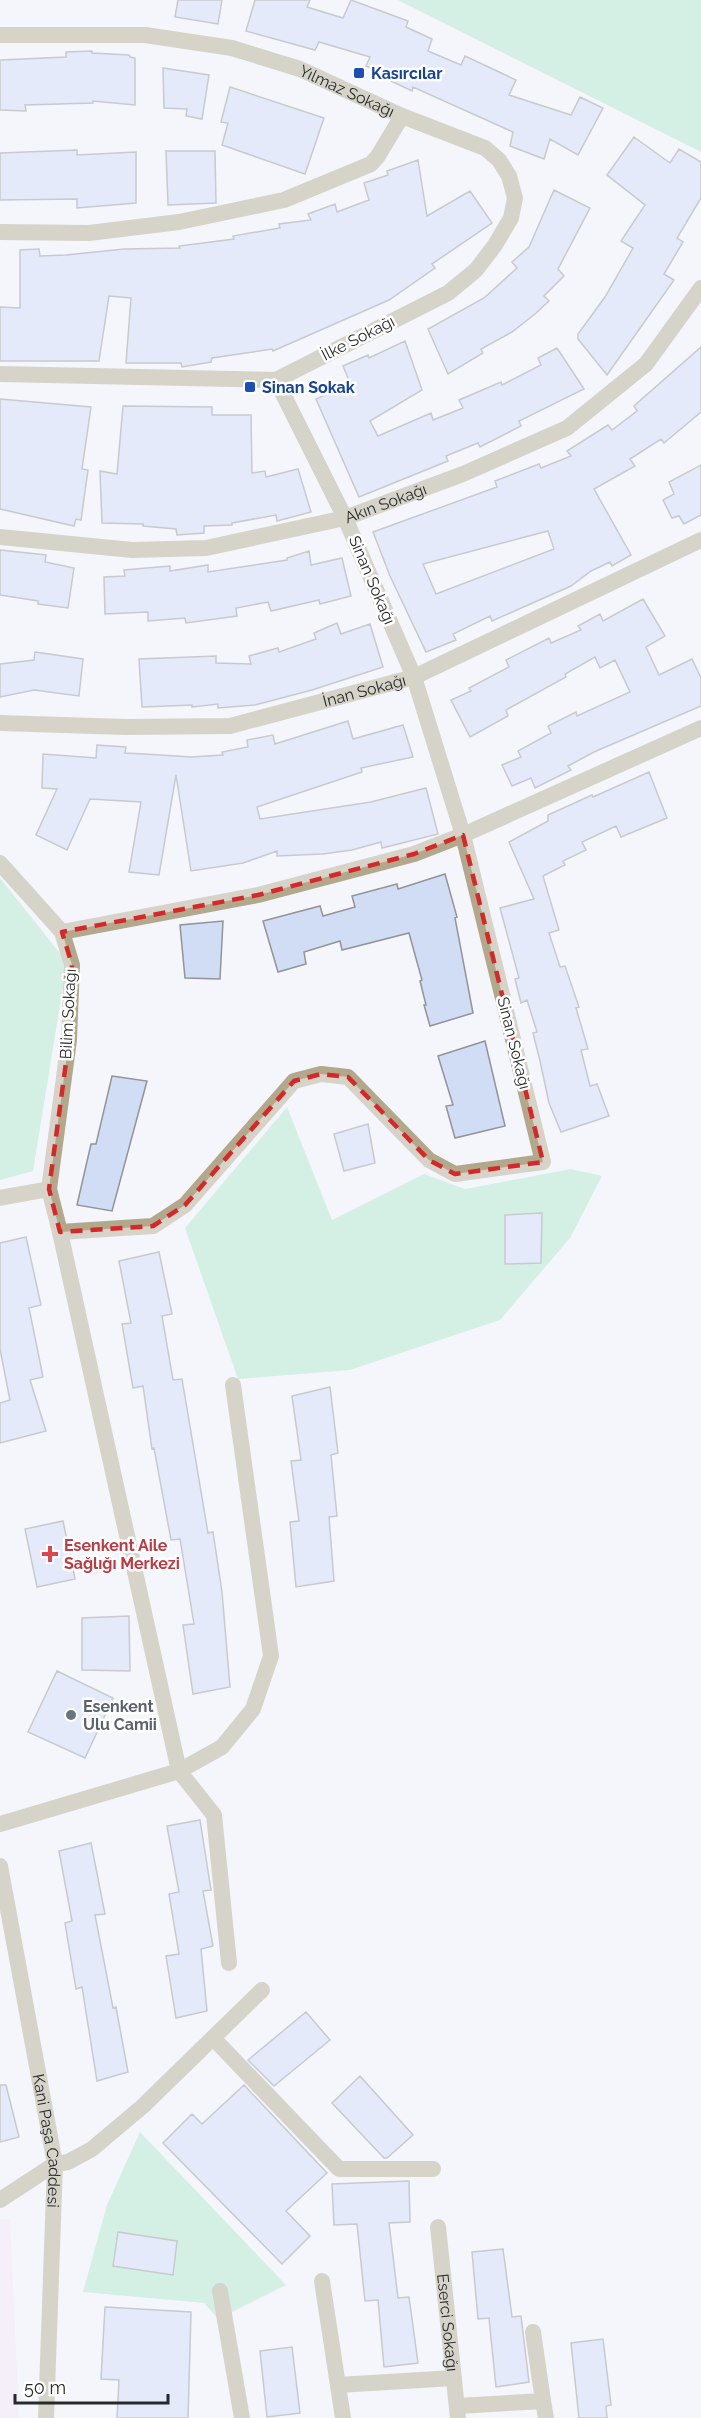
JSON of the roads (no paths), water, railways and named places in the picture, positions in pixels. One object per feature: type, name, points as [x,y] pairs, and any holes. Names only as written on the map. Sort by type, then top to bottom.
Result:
[{"type":"street","name":"Yılmaz Sokağı","points":[[0,35],[145,35],[232,48],[300,69],[402,116],[371,164],[284,200],[179,222],[89,233],[0,232]]},
{"type":"street","name":"İlke Sokağı","points":[[0,374],[276,380],[448,293],[476,270],[495,245],[511,218],[515,198],[509,176],[499,160],[484,148],[402,116]]},
{"type":"street","name":"Akın Sokağı","points":[[0,537],[132,550],[206,548],[345,518],[463,474],[567,428],[646,364],[701,288]]},
{"type":"street","name":"Sinan Sokağı","points":[[60,1232],[153,1226],[185,1205],[294,1081],[321,1074],[348,1077],[429,1161],[455,1174],[543,1162],[463,835],[414,677],[345,518],[276,380]]},
{"type":"street","name":"İnan Sokağı","points":[[0,723],[126,727],[230,726],[414,677],[701,540]]},
{"type":"street","points":[[62,932],[258,895],[414,854],[463,835],[701,728]]},
{"type":"street","name":"Bilim Sokağı","points":[[0,863],[62,932],[72,965],[69,1040],[49,1189]]},
{"type":"street","points":[[0,1198],[49,1189],[179,1771],[214,1815],[229,1963]]},
{"type":"street","points":[[0,1824],[179,1771],[222,1747],[253,1709],[271,1656],[233,1385]]},
{"type":"street","name":"Kani Paşa Caddesi","points":[[0,1866],[55,2164],[46,2418]]},
{"type":"street","points":[[0,2200],[55,2164],[68,2162],[92,2149],[143,2106],[262,1990]]},
{"type":"street","points":[[213,2038],[339,2169],[433,2169]]},
{"type":"street","name":"Eserci Sokağı","points":[[438,2227],[457,2412]]},
{"type":"street","points":[[322,2281],[343,2418]]},
{"type":"street","points":[[220,2291],[242,2418]]},
{"type":"street","points":[[457,2412],[544,2410],[533,2332]]},
{"type":"street","points":[[338,2385],[454,2378]]},
{"type":"place","name":"Kasırcılar","points":[[359,73]]},
{"type":"place","name":"Sinan Sokak","points":[[250,387]]},
{"type":"place","name":"Esenkent Aile Sağlığı Merkezi","points":[[50,1554]]},
{"type":"place","name":"Esenkent Ulu Camii","points":[[71,1715]]}]
